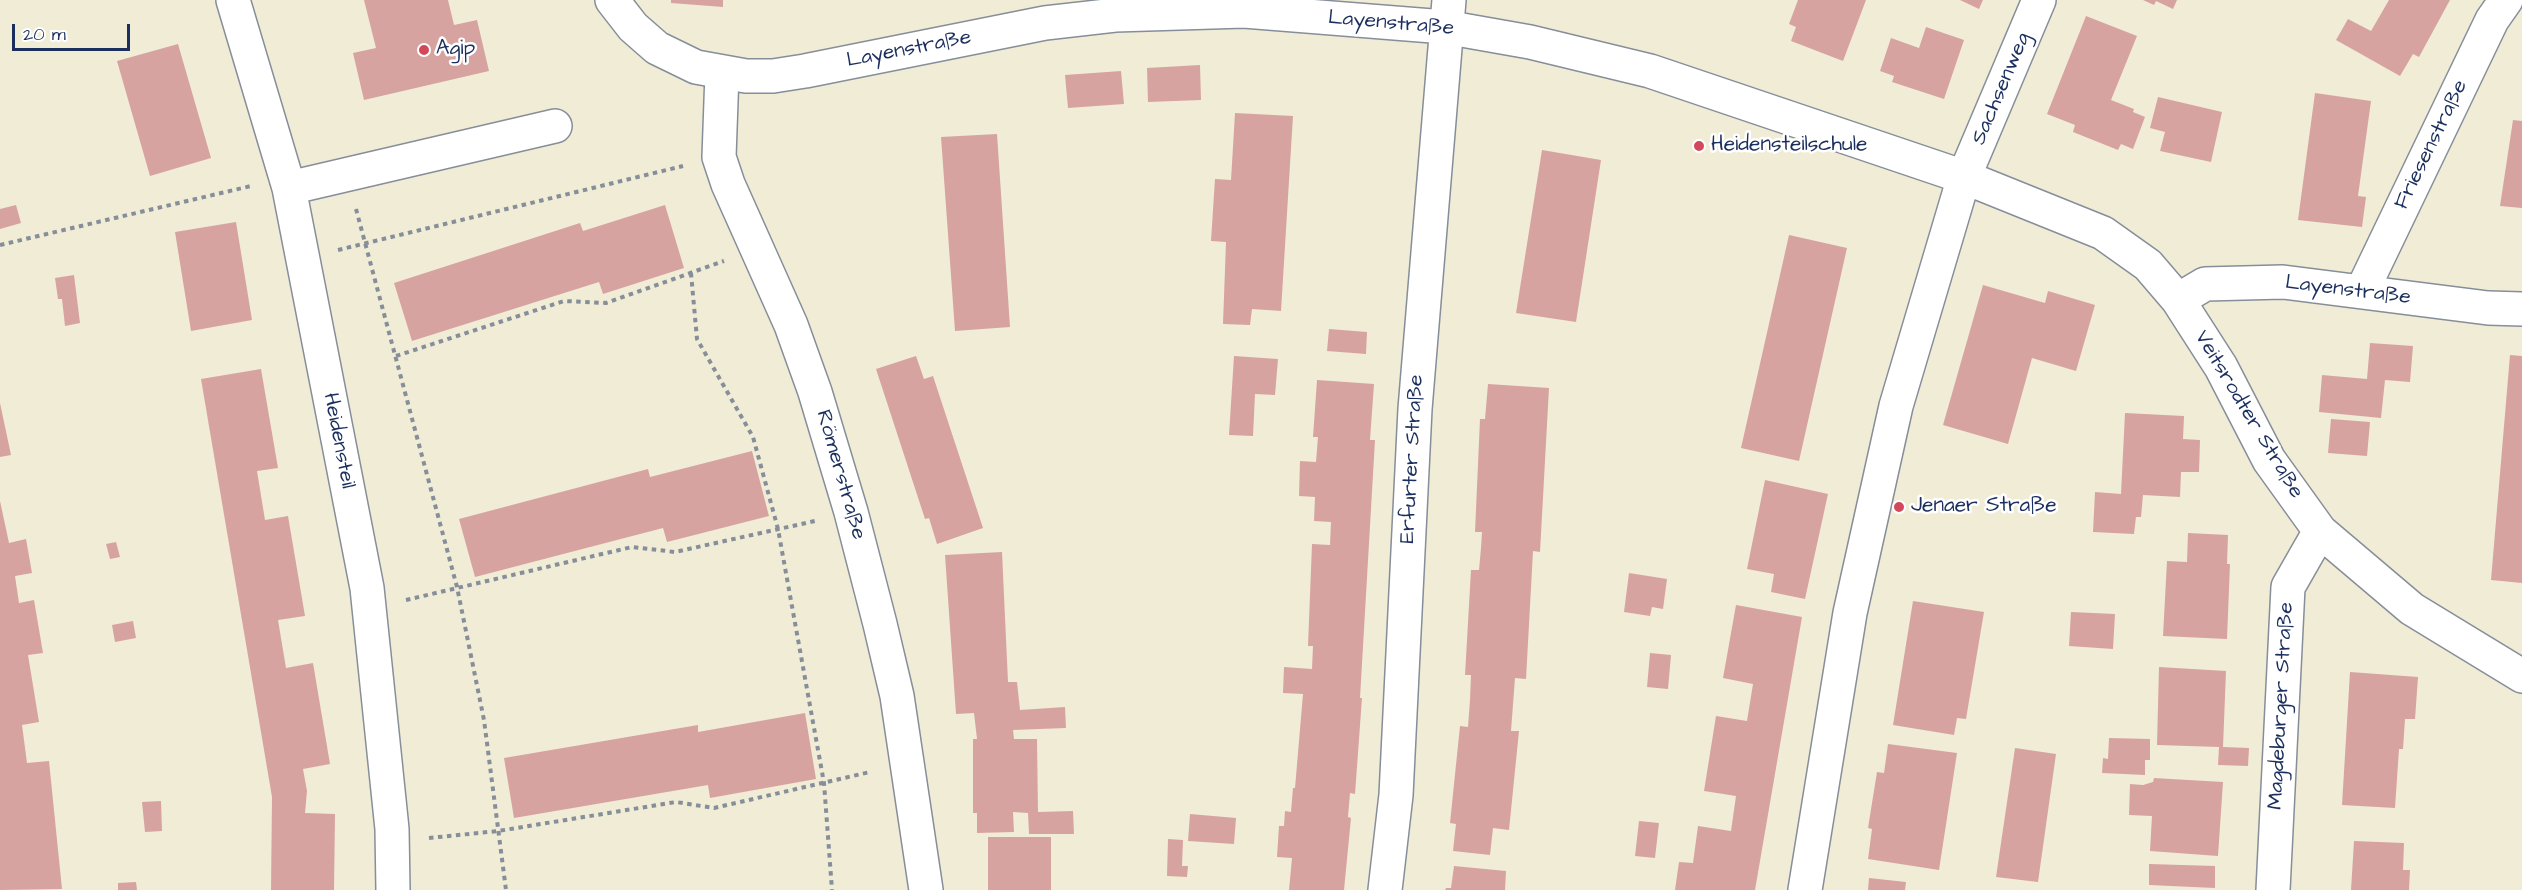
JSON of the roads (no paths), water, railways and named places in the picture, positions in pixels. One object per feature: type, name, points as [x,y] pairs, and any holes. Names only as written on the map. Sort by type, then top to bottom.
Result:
[{"type":"street","name":"Heidensteil","points":[[233,0],[289,188],[370,609],[392,842],[393,890]]},
{"type":"street","name":"Layenstraße","points":[[612,0],[633,27],[657,48],[679,61],[722,73],[773,76],[1045,23],[1115,15],[1244,11],[1447,14],[1530,42],[1650,70],[1964,177]]},
{"type":"street","name":"Sachsenweg","points":[[1964,177],[2039,0]]},
{"type":"street","name":"Friesenstraße","points":[[2362,291],[2492,20],[2506,0]]},
{"type":"street","name":"Erfurter Straße","points":[[1384,890],[1396,795],[1415,408],[1447,14]]},
{"type":"street","name":"Römerstraße","points":[[722,73],[719,157],[728,183],[791,325],[815,392],[851,512],[897,696],[926,890]]},
{"type":"street","points":[[289,188],[555,126]]},
{"type":"street","points":[[1805,890],[1850,613],[1896,406],[1964,177]]},
{"type":"street","name":"Veitsrodter Straße","points":[[1964,177],[2103,233],[2148,265],[2178,300],[2221,367],[2269,460],[2320,531],[2412,609],[2522,676]]},
{"type":"street","name":"Layenstraße","points":[[2178,300],[2205,285],[2283,282],[2488,308],[2522,309]]},
{"type":"street","name":"Magdeburger Straße","points":[[2273,890],[2288,587],[2320,531]]},
{"type":"place","name":"Agip","points":[[424,50]]},
{"type":"place","name":"Heidensteilschule","points":[[1699,146]]},
{"type":"place","name":"Jenaer Straße","points":[[1899,507]]}]
